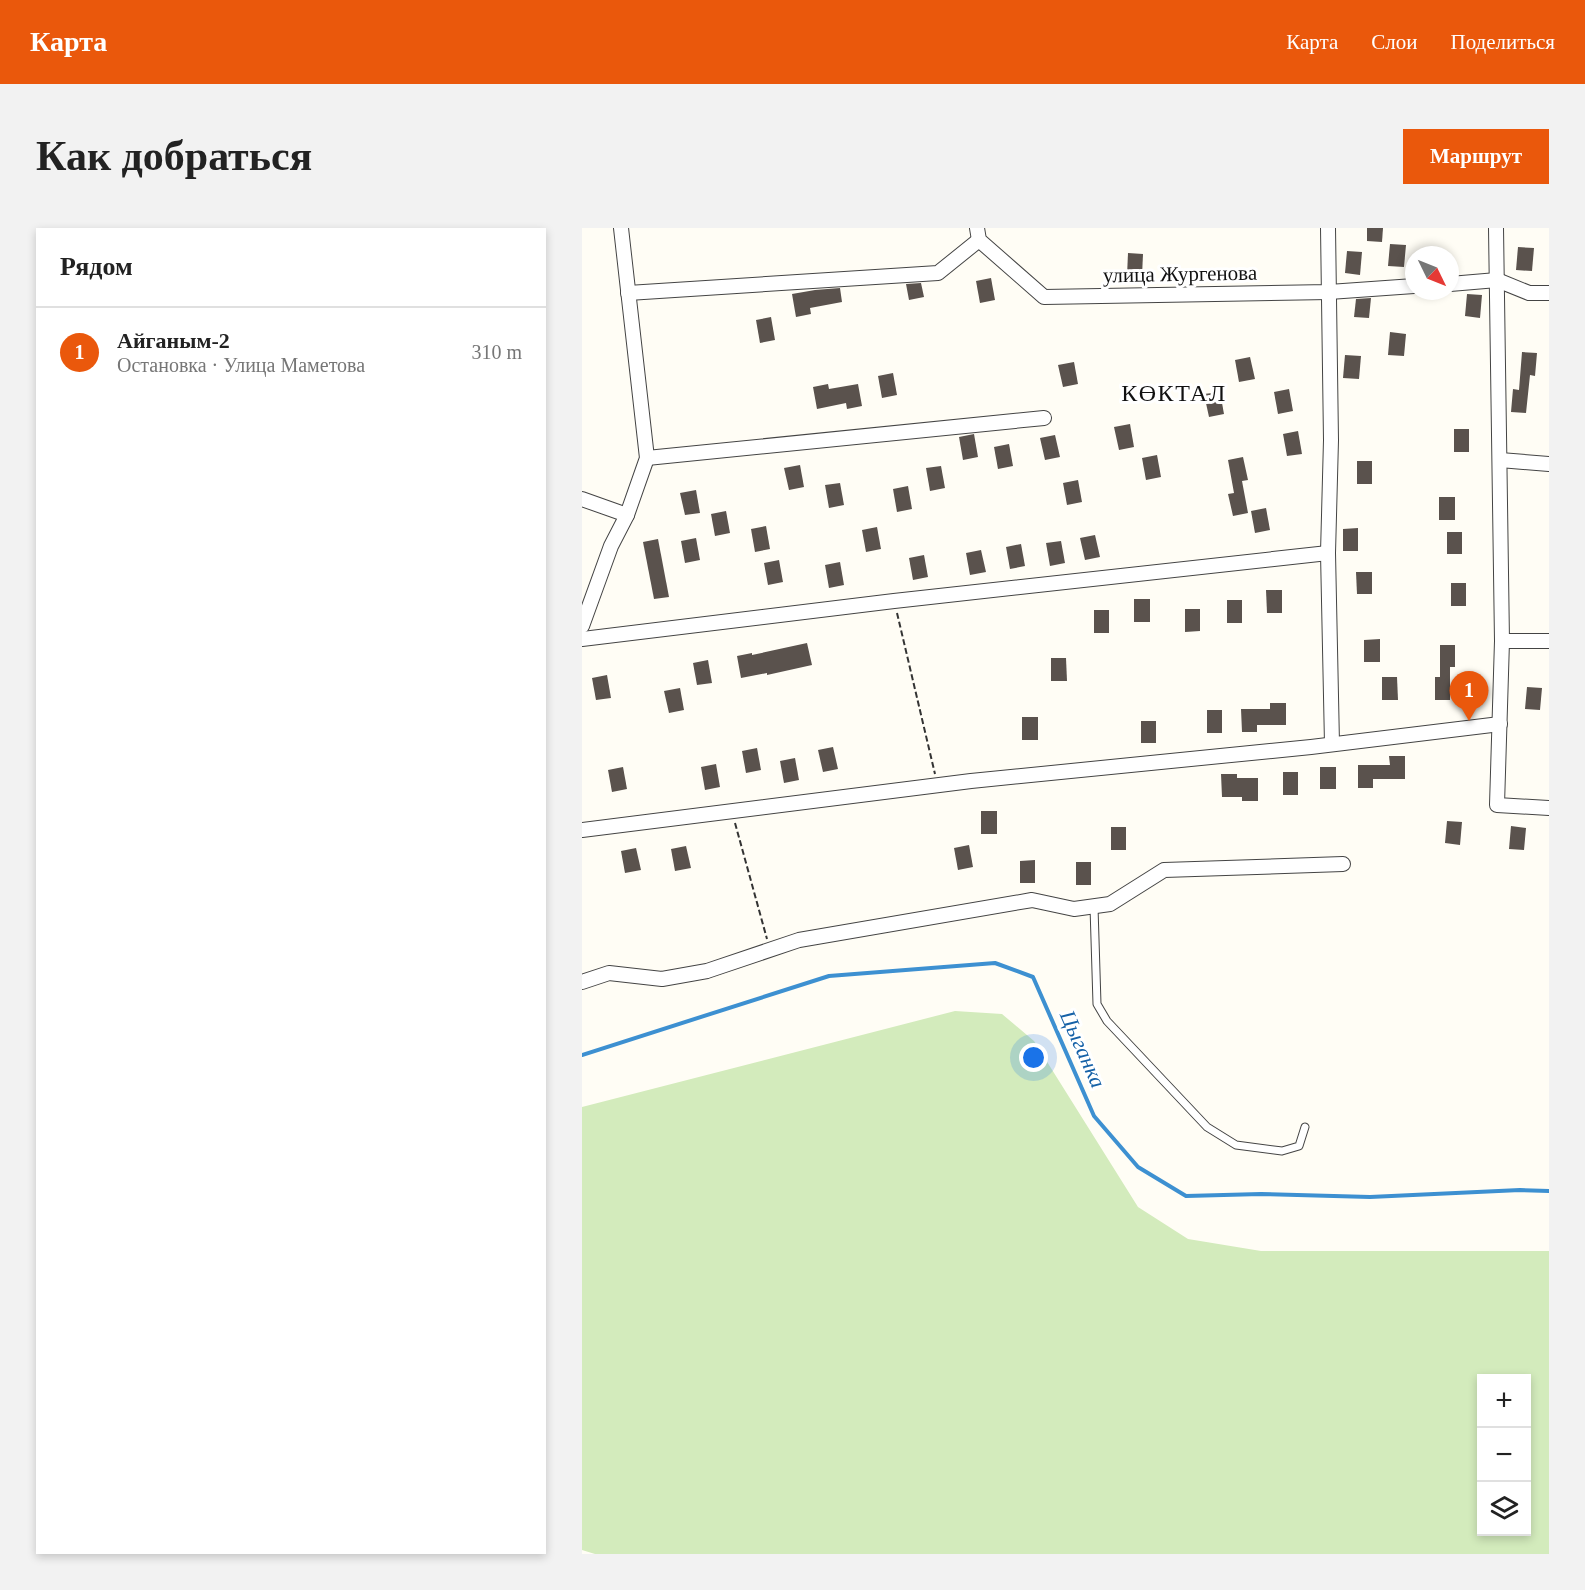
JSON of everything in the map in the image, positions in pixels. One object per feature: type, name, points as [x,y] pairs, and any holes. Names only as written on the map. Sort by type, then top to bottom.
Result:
[{"type":"street","points":[[582,626],[611,546],[627,515],[646,458],[621,228]]},
{"type":"street","points":[[1328,228],[1331,440],[1328,553],[1332,744]]},
{"type":"street","points":[[1496,228],[1502,640],[1497,805],[1549,808]]},
{"type":"street","points":[[628,293],[938,273],[978,234]]},
{"type":"street","name":"улица Жургенова","points":[[978,234],[1044,297],[1329,292],[1405,287]]},
{"type":"street","points":[[1459,283],[1497,280],[1529,293],[1549,293]]},
{"type":"street","points":[[646,458],[1044,418]]},
{"type":"street","points":[[1500,460],[1549,464]]},
{"type":"street","points":[[582,499],[627,515]]},
{"type":"street","points":[[582,639],[894,601],[1328,553]]},
{"type":"street","points":[[1502,640],[1549,641]]},
{"type":"street","points":[[582,830],[938,785],[1500,724]]},
{"type":"street","points":[[582,982],[609,972],[662,979],[707,971],[799,940],[1032,900],[1074,909],[1110,904],[1164,870],[1343,864]]},
{"type":"lane","points":[[1094,907],[1097,1004],[1107,1021],[1208,1127],[1236,1145],[1281,1151],[1299,1146],[1305,1127]]},
{"type":"path","points":[[894,601],[938,785]]},
{"type":"path","points":[[732,811],[770,950]]},
{"type":"green space","points":[[955,1011],[1002,1014],[1034,1041],[1138,1207],[1188,1239],[1261,1251],[1549,1251],[1549,1554],[595,1554],[582,1550],[582,1107]]},
{"type":"building","points":[[1367,228],[1383,228],[1382,242],[1367,241]]},
{"type":"building","points":[[1390,244],[1406,245],[1404,267],[1388,266]]},
{"type":"building","points":[[1518,247],[1534,248],[1532,271],[1516,270]]},
{"type":"building","points":[[1347,251],[1362,252],[1360,275],[1345,273]]},
{"type":"building","points":[[1128,253],[1143,254],[1142,276],[1127,276]]},
{"type":"building","points":[[991,278],[995,300],[980,303],[976,281]]},
{"type":"building","points":[[921,283],[924,297],[909,300],[906,284]]},
{"type":"building","points":[[840,288],[842,302],[810,308],[811,314],[796,317],[792,294]]},
{"type":"building","points":[[1467,294],[1482,295],[1480,318],[1465,316]]},
{"type":"building","points":[[1371,298],[1369,318],[1354,317],[1356,299]]},
{"type":"building","points":[[771,317],[775,340],[760,343],[756,320]]},
{"type":"building","points":[[1390,332],[1406,334],[1404,356],[1388,355]]},
{"type":"building","points":[[1522,352],[1537,353],[1535,376],[1530,375],[1526,413],[1511,412],[1513,389],[1519,390]]},
{"type":"building","points":[[1345,355],[1361,356],[1359,379],[1343,378]]},
{"type":"building","points":[[1250,357],[1255,379],[1239,382],[1235,360]]},
{"type":"building","points":[[1074,362],[1078,384],[1063,387],[1058,365]]},
{"type":"building","points":[[893,373],[897,395],[882,398],[878,376]]},
{"type":"building","points":[[828,384],[829,389],[858,384],[862,406],[847,409],[846,403],[817,409],[813,387]]},
{"type":"building","points":[[1289,389],[1293,411],[1278,414],[1274,392]]},
{"type":"building","points":[[1220,392],[1224,414],[1209,417],[1204,394]]},
{"type":"building","points":[[1130,424],[1134,447],[1119,450],[1114,427]]},
{"type":"building","points":[[1454,429],[1469,429],[1469,452],[1454,452]]},
{"type":"building","points":[[1298,431],[1302,454],[1287,456],[1283,434]]},
{"type":"building","points":[[974,434],[978,457],[963,460],[959,437]]},
{"type":"building","points":[[1055,435],[1060,457],[1045,460],[1040,438]]},
{"type":"building","points":[[1009,444],[1013,466],[998,469],[994,447]]},
{"type":"building","points":[[1157,455],[1161,477],[1146,480],[1142,458]]},
{"type":"building","points":[[1243,457],[1248,480],[1242,481],[1248,513],[1233,516],[1228,494],[1234,493],[1228,460]]},
{"type":"building","points":[[1357,461],[1372,461],[1372,484],[1357,484]]},
{"type":"building","points":[[800,465],[804,487],[789,490],[784,468]]},
{"type":"building","points":[[941,466],[945,488],[930,491],[926,468]]},
{"type":"building","points":[[1078,480],[1082,502],[1067,505],[1063,483]]},
{"type":"building","points":[[840,483],[844,505],[829,508],[825,485]]},
{"type":"building","points":[[908,486],[912,509],[897,512],[893,489]]},
{"type":"building","points":[[696,490],[700,513],[685,515],[680,493]]},
{"type":"building","points":[[1439,497],[1455,497],[1455,520],[1439,520]]},
{"type":"building","points":[[1266,508],[1270,530],[1255,533],[1251,511]]},
{"type":"building","points":[[726,511],[730,533],[715,536],[711,514]]},
{"type":"building","points":[[766,526],[770,549],[755,552],[751,529]]},
{"type":"building","points":[[877,527],[881,549],[866,552],[862,530]]},
{"type":"building","points":[[1358,528],[1358,551],[1343,551],[1343,529]]},
{"type":"building","points":[[1447,532],[1462,532],[1462,554],[1447,554]]},
{"type":"building","points":[[1095,535],[1100,557],[1085,560],[1080,538]]},
{"type":"building","points":[[696,538],[700,560],[685,563],[681,541]]},
{"type":"building","points":[[658,539],[669,597],[654,599],[643,542]]},
{"type":"building","points":[[1061,541],[1065,563],[1050,566],[1046,543]]},
{"type":"building","points":[[1021,544],[1025,566],[1010,569],[1006,547]]},
{"type":"building","points":[[981,550],[986,572],[970,575],[966,553]]},
{"type":"building","points":[[924,555],[928,577],[913,580],[909,558]]},
{"type":"building","points":[[779,560],[783,582],[768,585],[764,563]]},
{"type":"building","points":[[840,562],[844,585],[829,588],[825,565]]},
{"type":"building","points":[[1356,572],[1372,572],[1372,594],[1357,594]]},
{"type":"building","points":[[1451,583],[1466,583],[1466,606],[1451,606]]},
{"type":"building","points":[[1266,590],[1282,590],[1282,613],[1267,613]]},
{"type":"building","points":[[1134,599],[1150,599],[1150,622],[1134,622]]},
{"type":"building","points":[[1227,600],[1242,600],[1242,623],[1227,623]]},
{"type":"building","points":[[1185,609],[1200,609],[1200,631],[1185,632]]},
{"type":"building","points":[[1094,610],[1109,610],[1109,633],[1094,633]]},
{"type":"building","points":[[1380,639],[1380,662],[1364,662],[1364,640]]},
{"type":"building","points":[[807,643],[812,665],[741,678],[737,656]]},
{"type":"building","points":[[1440,645],[1455,645],[1455,667],[1450,667],[1450,700],[1435,700],[1435,677],[1440,677]]},
{"type":"building","points":[[1051,658],[1066,658],[1067,681],[1051,681]]},
{"type":"building","points":[[708,660],[712,683],[697,685],[693,663]]},
{"type":"building","points":[[607,675],[611,698],[596,700],[592,678]]},
{"type":"building","points":[[1382,677],[1397,677],[1398,700],[1382,700]]},
{"type":"building","points":[[1527,687],[1542,688],[1540,710],[1525,709]]},
{"type":"building","points":[[680,688],[684,710],[669,713],[664,691]]},
{"type":"building","points":[[1270,703],[1286,703],[1286,725],[1257,725],[1257,732],[1242,732],[1241,709],[1270,709]]},
{"type":"building","points":[[1207,710],[1222,710],[1222,733],[1207,733]]},
{"type":"building","points":[[1022,717],[1038,717],[1038,740],[1022,740]]},
{"type":"building","points":[[1141,721],[1156,721],[1156,743],[1141,743]]},
{"type":"building","points":[[833,747],[838,769],[823,772],[818,750]]},
{"type":"building","points":[[757,748],[761,770],[746,773],[742,751]]},
{"type":"building","points":[[1389,756],[1405,756],[1405,779],[1373,779],[1373,788],[1358,788],[1358,765],[1390,765]]},
{"type":"building","points":[[795,758],[799,780],[784,783],[780,761]]},
{"type":"building","points":[[716,764],[720,787],[705,790],[701,767]]},
{"type":"building","points":[[623,767],[627,789],[612,792],[608,770]]},
{"type":"building","points":[[1320,767],[1336,767],[1336,789],[1320,789]]},
{"type":"building","points":[[1283,772],[1298,772],[1298,795],[1283,795]]},
{"type":"building","points":[[1221,774],[1237,774],[1237,778],[1258,778],[1258,801],[1242,801],[1242,797],[1222,797]]},
{"type":"building","points":[[981,811],[997,811],[997,834],[981,834]]},
{"type":"building","points":[[1447,821],[1462,822],[1460,845],[1445,843]]},
{"type":"building","points":[[1511,826],[1526,828],[1524,850],[1509,849]]},
{"type":"building","points":[[1111,827],[1126,827],[1126,850],[1111,850]]},
{"type":"building","points":[[969,845],[973,867],[958,870],[954,848]]},
{"type":"building","points":[[686,846],[691,868],[675,871],[671,849]]},
{"type":"building","points":[[636,848],[641,870],[625,873],[621,851]]},
{"type":"building","points":[[1035,860],[1035,883],[1020,883],[1020,861]]},
{"type":"building","points":[[1076,862],[1091,862],[1091,885],[1076,885]]},
{"type":"waterway","name":"Цыганка","points":[[582,1055],[829,976],[995,963],[1033,977],[1094,1116],[1138,1167],[1186,1196],[1261,1194],[1370,1197],[1520,1190],[1549,1191]]},
{"type":"place","name":"Айганым-2","points":[[1469,721]]},
{"type":"district","name":"КӨКТАЛ","points":[[1174,393]]}]
